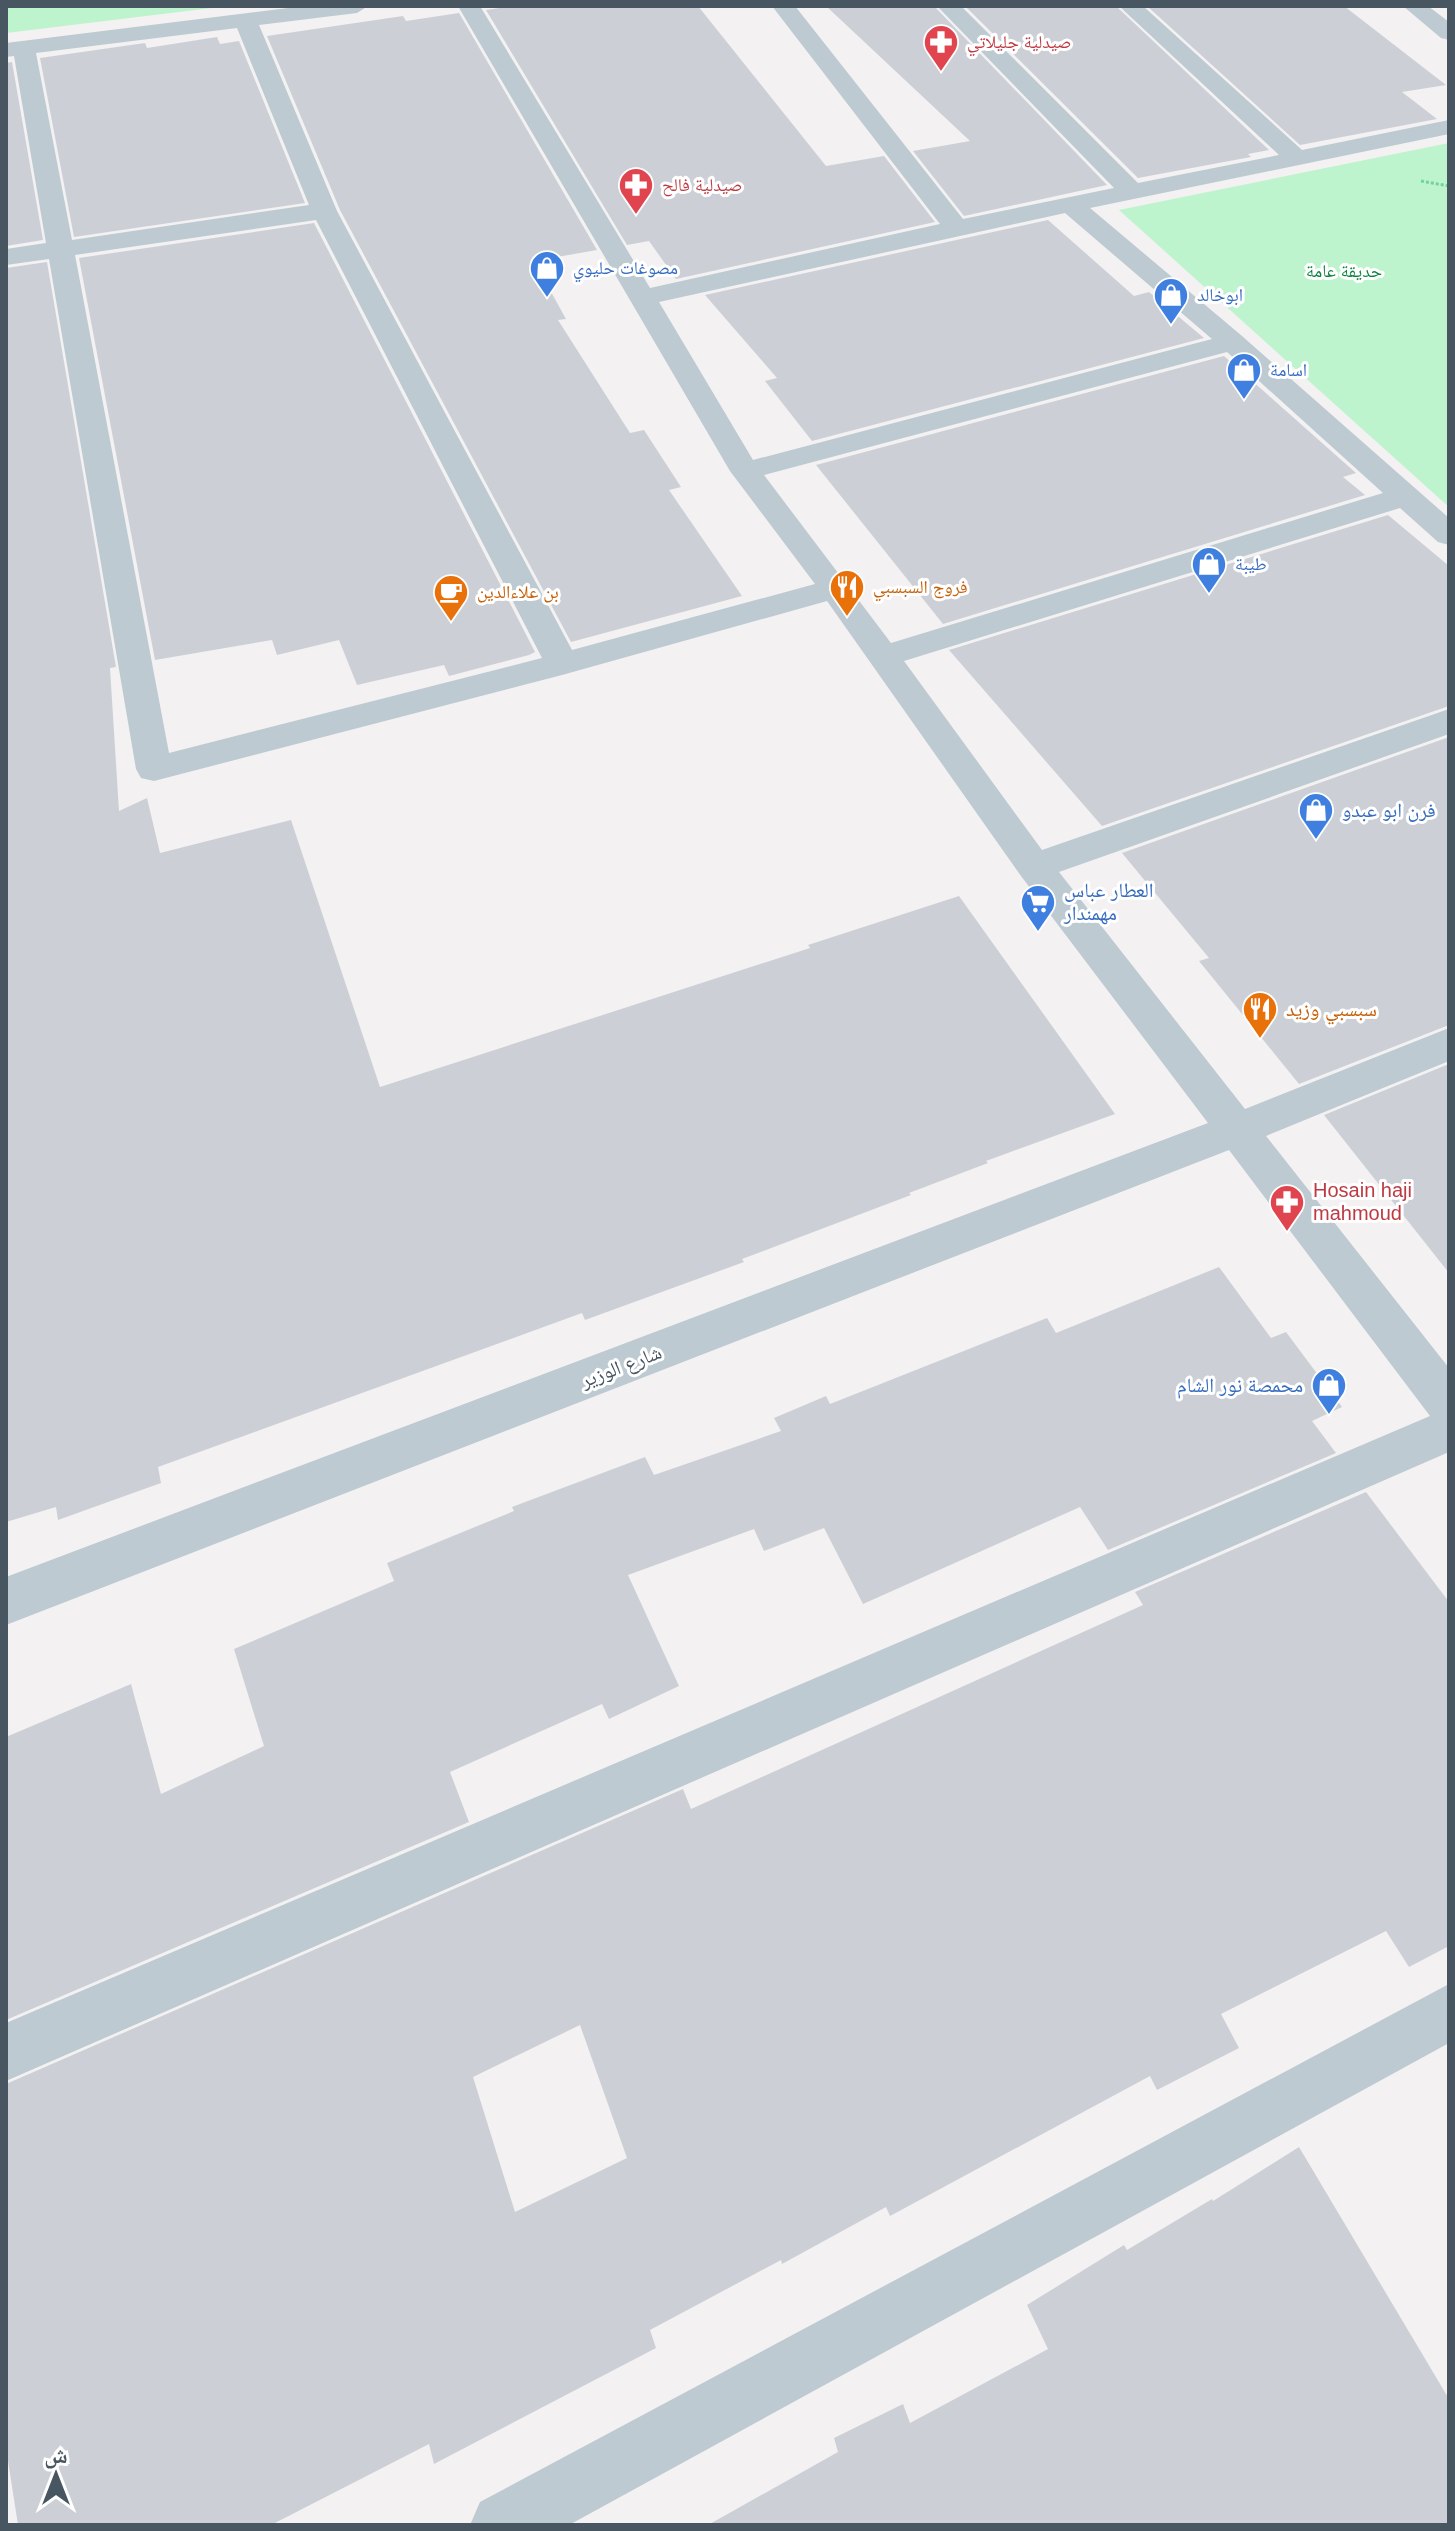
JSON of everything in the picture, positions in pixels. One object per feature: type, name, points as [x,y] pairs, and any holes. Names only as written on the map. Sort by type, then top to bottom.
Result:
[{"type":"street","points":[[357,6],[15,49],[59,249],[154,769],[562,664],[835,589]]},
{"type":"street","points":[[469,6],[745,471],[835,589],[1034,867],[1449,1404]]},
{"type":"street","points":[[783,6],[957,228]]},
{"type":"street","points":[[948,6],[1132,192]]},
{"type":"street","points":[[1130,6],[1298,159]]},
{"type":"street","points":[[1414,6],[1449,33]]},
{"type":"street","points":[[246,21],[324,211],[562,664]]},
{"type":"street","points":[[641,298],[957,228],[1449,127]]},
{"type":"street","points":[[1071,205],[1232,342],[1449,535]]},
{"type":"street","points":[[6,257],[324,211]]},
{"type":"street","points":[[745,471],[1232,342]]},
{"type":"street","points":[[882,657],[1405,496]]},
{"type":"street","points":[[1034,867],[1449,721]]},
{"type":"street","name":"شارع الوزير","points":[[6,1601],[1236,1130],[1449,1044]]},
{"type":"street","points":[[6,2052],[1449,1430]]},
{"type":"street","points":[[503,2525],[1449,2012]]},
{"type":"green space","points":[[6,6],[228,6],[6,33]]},
{"type":"green space","name":"حديقة عامة","points":[[1449,143],[1449,507],[1119,210]]},
{"type":"building","points":[[513,6],[698,6],[826,166],[884,156],[935,222],[676,279],[649,241],[627,245],[486,10]]},
{"type":"building","points":[[826,6],[934,6],[1107,185],[964,216],[913,151],[970,141]]},
{"type":"building","points":[[1116,6],[1269,150],[1248,154],[1251,157],[1138,178],[967,8]]},
{"type":"building","points":[[1147,6],[1344,6],[1446,85],[1402,92],[1437,119],[1300,145]]},
{"type":"building","points":[[459,13],[597,250],[534,261],[566,319],[558,320],[630,433],[644,430],[681,487],[669,490],[742,596],[571,642],[340,210],[267,36],[403,16],[406,21]]},
{"type":"building","points":[[217,37],[220,44],[239,41],[305,203],[74,237],[40,58],[145,43],[147,48]]},
{"type":"building","points":[[12,62],[43,240],[6,246],[6,63]]},
{"type":"building","points":[[1048,220],[1134,296],[1149,292],[1204,338],[812,441],[765,381],[777,378],[705,295]]},
{"type":"building","points":[[314,223],[535,652],[449,676],[444,665],[357,685],[339,640],[277,655],[272,640],[155,660],[79,258]]},
{"type":"building","points":[[47,262],[116,667],[110,668],[119,811],[147,798],[160,853],[291,820],[380,1087],[810,948],[808,945],[959,896],[1115,1114],[986,1161],[988,1163],[909,1193],[911,1195],[742,1259],[744,1262],[585,1320],[582,1313],[158,1467],[161,1483],[58,1520],[56,1507],[6,1522],[6,268]]},
{"type":"building","points":[[1224,356],[1356,473],[1343,477],[1365,495],[943,624],[816,465]]},
{"type":"building","points":[[1388,515],[1449,566],[1449,706],[1102,826],[949,650]]},
{"type":"building","points":[[1449,737],[1449,1025],[1299,1084],[1199,961],[1209,958],[1122,853]]},
{"type":"building","points":[[1449,1064],[1449,1273],[1324,1115]]},
{"type":"building","points":[[1219,1267],[1271,1338],[1286,1332],[1342,1407],[1312,1421],[1336,1453],[1108,1550],[1080,1507],[863,1604],[824,1528],[764,1551],[754,1529],[628,1575],[679,1686],[609,1719],[602,1704],[450,1772],[469,1822],[6,2020],[6,1737],[131,1684],[161,1794],[264,1746],[234,1649],[394,1581],[387,1563],[514,1511],[512,1507],[645,1457],[654,1475],[781,1431],[774,1418],[826,1396],[830,1404],[1047,1318],[1056,1333]]},
{"type":"building","points":[[1366,1492],[1449,1602],[1449,1946],[1409,1967],[1386,1931],[1221,2014],[1239,2048],[1157,2090],[1150,2076],[890,2216],[886,2207],[782,2264],[781,2260],[650,2330],[656,2348],[434,2464],[429,2444],[271,2525],[18,2525],[6,2448],[6,2084],[683,1789],[691,1809],[1143,1605],[1135,1592]],"holes":[[[580,2025],[627,2158],[515,2212],[473,2077]]]},
{"type":"building","points":[[1299,2147],[1449,2399],[1449,2525],[708,2525],[838,2452],[834,2438],[903,2404],[910,2423],[1048,2349],[1027,2305],[1124,2245],[1127,2250],[1213,2201]]},
{"type":"place","name":"صيدلية جليلاتي","points":[[941,73]]},
{"type":"place","name":"صيدلية فالح","points":[[636,216]]},
{"type":"place","name":"مصوغات حليوي","points":[[547,299]]},
{"type":"place","name":"ابوخالد","points":[[1171,326]]},
{"type":"place","name":"اسامة","points":[[1244,401]]},
{"type":"place","name":"طيبة","points":[[1209,595]]},
{"type":"place","name":"فروج السبسبي","points":[[847,618]]},
{"type":"place","name":"بن علاءالدين","points":[[451,623]]},
{"type":"place","name":"فرن ابو عبدو","points":[[1316,841]]},
{"type":"place","name":"العطار عباس مهمندار","points":[[1038,933]]},
{"type":"place","name":"سبسبي وزيد","points":[[1260,1040]]},
{"type":"place","name":"Hosain haji mahmoud","points":[[1287,1233]]},
{"type":"place","name":"محمصة نور الشام","points":[[1329,1416]]}]
